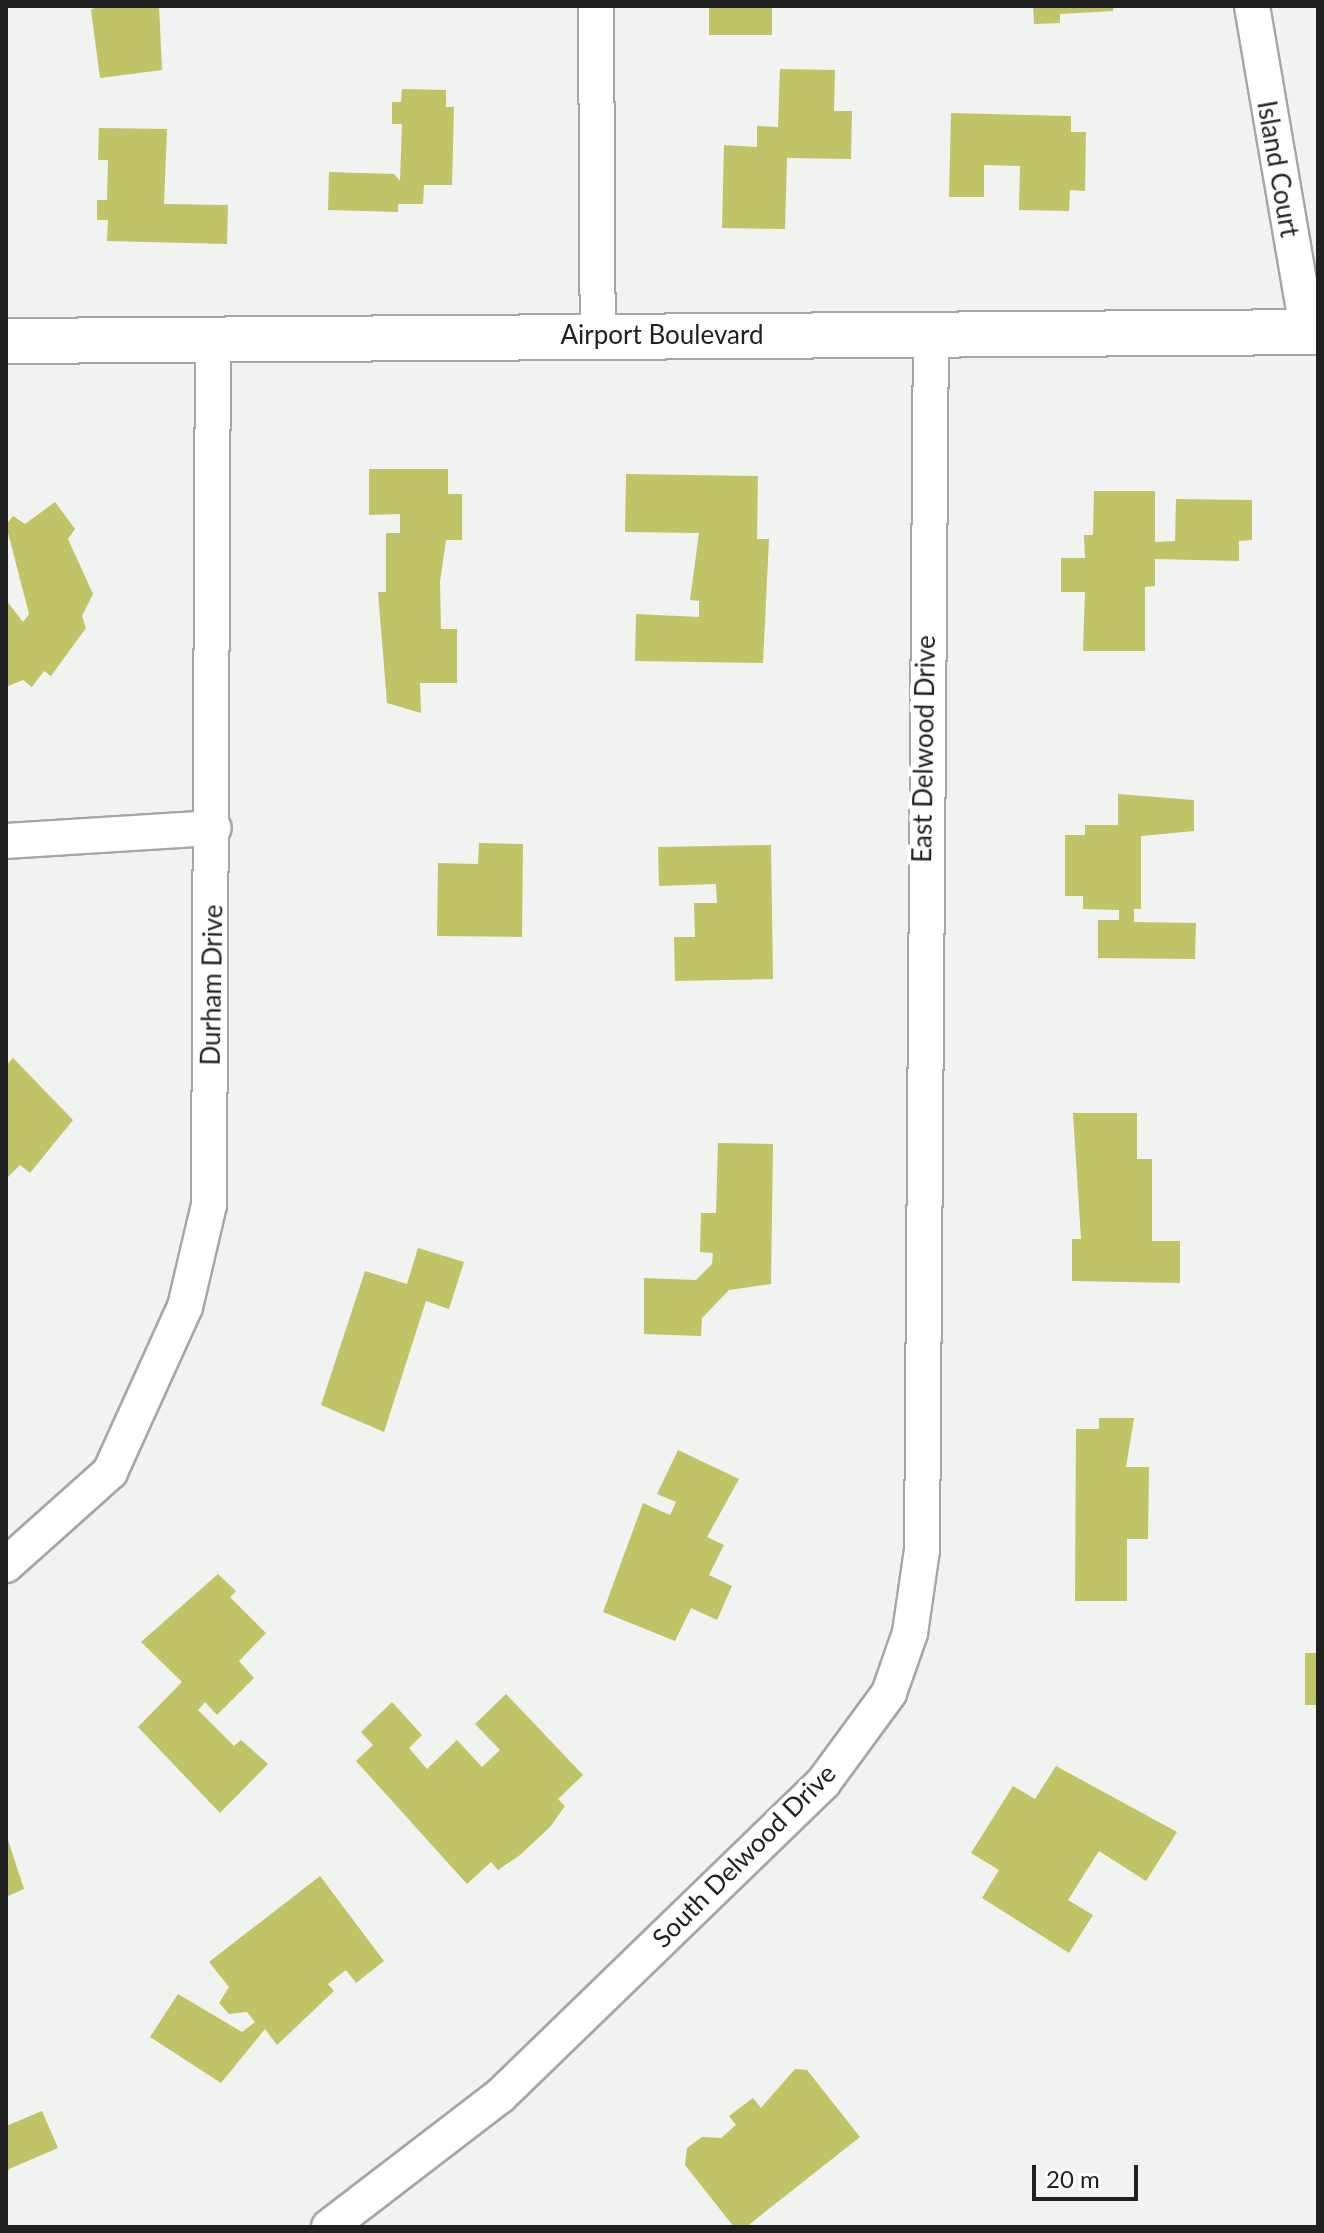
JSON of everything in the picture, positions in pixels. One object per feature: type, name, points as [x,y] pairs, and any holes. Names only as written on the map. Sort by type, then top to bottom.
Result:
[{"type":"main road","name":"Airport Boulevard","points":[[6,341],[1313,332]]},
{"type":"street","points":[[596,6],[598,336]]},
{"type":"street","name":"Island Court","points":[[1252,6],[1313,332]]},
{"type":"street","name":"East Delwood Drive","points":[[922,1165],[931,333]]},
{"type":"street","name":"Durham Drive","points":[[6,1565],[110,1472],[185,1307],[209,1205],[214,828],[213,338]]},
{"type":"street","points":[[6,841],[214,828]]},
{"type":"street","name":"South Delwood Drive","points":[[329,2227],[500,2096],[823,1783],[889,1693],[910,1633],[922,1550],[922,1165]]},
{"type":"building","points":[[98,6],[159,6],[162,70],[100,78],[91,10]]},
{"type":"building","points":[[709,6],[772,6],[772,35],[709,35]]},
{"type":"building","points":[[1033,6],[1113,6],[1113,11],[1060,14],[1060,23],[1034,24]]},
{"type":"building","points":[[780,69],[835,70],[834,111],[852,111],[851,159],[787,158],[785,229],[722,228],[724,145],[757,147],[757,126],[778,127]]},
{"type":"building","points":[[402,89],[446,90],[446,107],[454,107],[452,185],[424,185],[423,204],[398,204],[398,212],[328,210],[329,172],[394,174],[400,181],[402,124],[392,124],[392,102],[401,102]]},
{"type":"building","points":[[951,113],[1071,116],[1071,132],[1086,132],[1085,191],[1070,190],[1069,211],[1019,210],[1020,166],[984,165],[984,197],[949,197]]},
{"type":"building","points":[[99,128],[167,129],[164,204],[228,205],[227,244],[107,241],[108,220],[97,220],[97,200],[107,200],[108,160],[98,160]]},
{"type":"building","points":[[369,469],[448,469],[448,494],[462,494],[462,540],[446,540],[440,582],[441,629],[457,629],[457,683],[420,683],[421,713],[387,703],[378,592],[386,592],[386,533],[400,533],[400,514],[369,515]]},
{"type":"building","points":[[626,474],[758,476],[757,539],[769,539],[763,663],[635,661],[636,614],[699,617],[699,601],[690,600],[699,533],[625,532]]},
{"type":"building","points":[[1094,491],[1155,491],[1155,542],[1175,541],[1176,499],[1252,500],[1252,540],[1239,541],[1239,561],[1155,559],[1155,586],[1145,587],[1145,651],[1083,651],[1085,592],[1061,592],[1061,558],[1085,558],[1084,535],[1093,535]]},
{"type":"building","points":[[55,502],[75,529],[68,539],[93,594],[82,616],[86,628],[51,676],[44,671],[32,687],[23,680],[6,687],[6,600],[23,622],[29,614],[6,525],[13,516],[25,524]]},
{"type":"building","points":[[1118,794],[1194,800],[1194,831],[1141,836],[1141,909],[1134,909],[1134,922],[1196,923],[1195,959],[1098,958],[1098,920],[1119,920],[1119,910],[1083,909],[1083,896],[1065,896],[1065,835],[1085,835],[1085,825],[1118,825]]},
{"type":"building","points":[[479,843],[523,844],[522,937],[437,936],[438,863],[478,864]]},
{"type":"building","points":[[771,845],[773,979],[675,981],[674,937],[695,937],[694,903],[717,903],[716,884],[659,886],[658,847]]},
{"type":"building","points":[[13,1058],[73,1120],[30,1173],[20,1165],[8,1177],[6,1066]]},
{"type":"building","points":[[1073,1113],[1137,1113],[1137,1159],[1152,1159],[1152,1241],[1180,1241],[1180,1283],[1072,1281],[1072,1239],[1081,1239]]},
{"type":"building","points":[[718,1143],[773,1144],[771,1284],[729,1290],[702,1318],[701,1336],[644,1334],[644,1278],[696,1280],[712,1264],[713,1253],[700,1252],[701,1213],[716,1213]]},
{"type":"building","points":[[418,1248],[464,1262],[449,1309],[426,1301],[384,1432],[321,1405],[365,1271],[407,1284]]},
{"type":"building","points":[[1099,1418],[1134,1418],[1126,1467],[1149,1467],[1148,1539],[1127,1539],[1127,1601],[1075,1601],[1076,1429],[1099,1429]]},
{"type":"building","points":[[678,1450],[739,1479],[707,1537],[724,1545],[709,1575],[732,1586],[717,1620],[691,1608],[675,1641],[603,1612],[643,1503],[670,1515],[676,1502],[657,1494]]},
{"type":"building","points":[[218,1574],[236,1591],[230,1597],[266,1633],[239,1661],[254,1678],[217,1715],[205,1702],[198,1710],[234,1746],[241,1740],[268,1764],[220,1813],[138,1727],[182,1682],[141,1642]]},
{"type":"building","points":[[1305,1653],[1318,1653],[1318,1705],[1305,1705]]},
{"type":"building","points":[[506,1694],[583,1775],[558,1799],[565,1806],[550,1827],[520,1855],[498,1870],[491,1862],[467,1884],[356,1761],[373,1745],[361,1732],[392,1702],[422,1735],[409,1748],[427,1769],[457,1740],[482,1767],[500,1750],[475,1724]]},
{"type":"building","points":[[1056,1766],[1177,1832],[1146,1881],[1099,1851],[1068,1900],[1093,1915],[1069,1953],[982,1898],[999,1870],[971,1853],[1013,1786],[1035,1799]]},
{"type":"building","points":[[6,1834],[24,1889],[6,1897]]},
{"type":"building","points":[[320,1876],[384,1961],[356,1983],[346,1970],[328,1984],[334,1991],[277,2045],[265,2029],[221,2083],[150,2037],[178,1994],[242,2032],[255,2022],[247,2012],[229,2014],[219,2003],[229,1987],[209,1962]]},
{"type":"building","points":[[795,2069],[807,2070],[860,2137],[746,2227],[734,2227],[685,2165],[687,2148],[702,2137],[721,2138],[736,2125],[729,2116],[753,2098],[761,2108]]},
{"type":"building","points":[[42,2111],[58,2148],[9,2169],[6,2179],[6,2126]]}]
